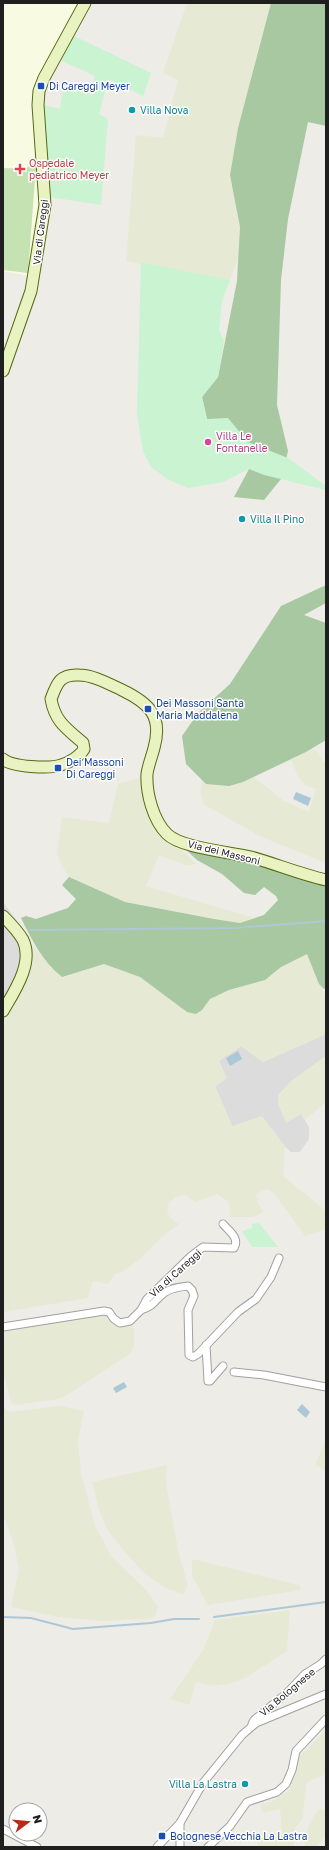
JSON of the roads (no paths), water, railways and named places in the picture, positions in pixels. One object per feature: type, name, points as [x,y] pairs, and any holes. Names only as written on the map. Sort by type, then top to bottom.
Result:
[{"type":"street","name":"Via di Careggi","points":[[3,371],[32,287],[45,205],[39,127],[39,91],[44,78],[85,3]]},
{"type":"street","name":"Via dei Massoni","points":[[3,759],[9,763],[17,765],[57,766],[62,765],[80,755],[84,749],[83,744],[61,724],[55,716],[51,699],[61,678],[68,674],[84,675],[102,681],[136,697],[154,714],[158,731],[147,774],[148,792],[159,823],[167,834],[200,847],[252,857],[303,875],[326,880]]},
{"type":"street","points":[[3,916],[23,941],[26,952],[20,981],[3,1011]]},
{"type":"street","name":"Via di Careggi","points":[[3,1327],[104,1311],[109,1312],[114,1319],[120,1323],[130,1321],[141,1310],[147,1299],[191,1256],[203,1247],[234,1248],[236,1238],[223,1224]]},
{"type":"street","name":"Via di Careggi","points":[[141,1310],[151,1307],[165,1292],[179,1287],[188,1286],[192,1290],[194,1296],[188,1310],[189,1355],[193,1357],[198,1354],[238,1312],[256,1299],[271,1277],[279,1258]]},
{"type":"street","points":[[206,1345],[208,1381],[210,1381],[223,1366]]},
{"type":"street","points":[[234,1372],[264,1375],[326,1387]]},
{"type":"street","name":"Via Bolognese","points":[[249,1728],[254,1720],[286,1693],[305,1674],[326,1659]]},
{"type":"street","name":"Via Bolognese","points":[[157,1847],[180,1823],[203,1783],[249,1728],[256,1723],[326,1694]]},
{"type":"street","points":[[208,1847],[230,1826],[247,1802],[277,1792],[286,1784],[292,1770],[296,1751],[326,1719]]},
{"type":"street","points":[[180,1823],[180,1847]]},
{"type":"street","points":[[3,1829],[37,1847]]},
{"type":"water","points":[[296,792],[311,798],[308,806],[293,799]]},
{"type":"water","points":[[238,1051],[242,1059],[230,1066],[226,1058]]},
{"type":"water","points":[[124,1382],[127,1387],[116,1393],[113,1388]]},
{"type":"water","points":[[302,1404],[310,1412],[306,1418],[297,1410]]},
{"type":"waterway","points":[[29,930],[234,928],[326,921]]},
{"type":"waterway","points":[[214,1617],[326,1602]]},
{"type":"waterway","points":[[3,1617],[31,1618],[73,1629],[151,1623],[174,1619],[199,1619]]},
{"type":"place","name":"Di Careggi Meyer","points":[[41,86]]},
{"type":"place","name":"Villa Nova","points":[[132,110]]},
{"type":"place","name":"Ospedale pediatrico Meyer","points":[[20,169]]},
{"type":"place","name":"Villa Le Fontanelle","points":[[208,442]]},
{"type":"place","name":"Villa Il Pino","points":[[242,519]]},
{"type":"place","name":"Dei Massoni Santa Maria Maddalena","points":[[148,709]]},
{"type":"place","name":"Dei Massoni Di Careggi","points":[[58,768]]},
{"type":"place","name":"Villa La Lastra","points":[[245,1784]]},
{"type":"place","name":"Bolognese Vecchia La Lastra","points":[[162,1836]]}]
